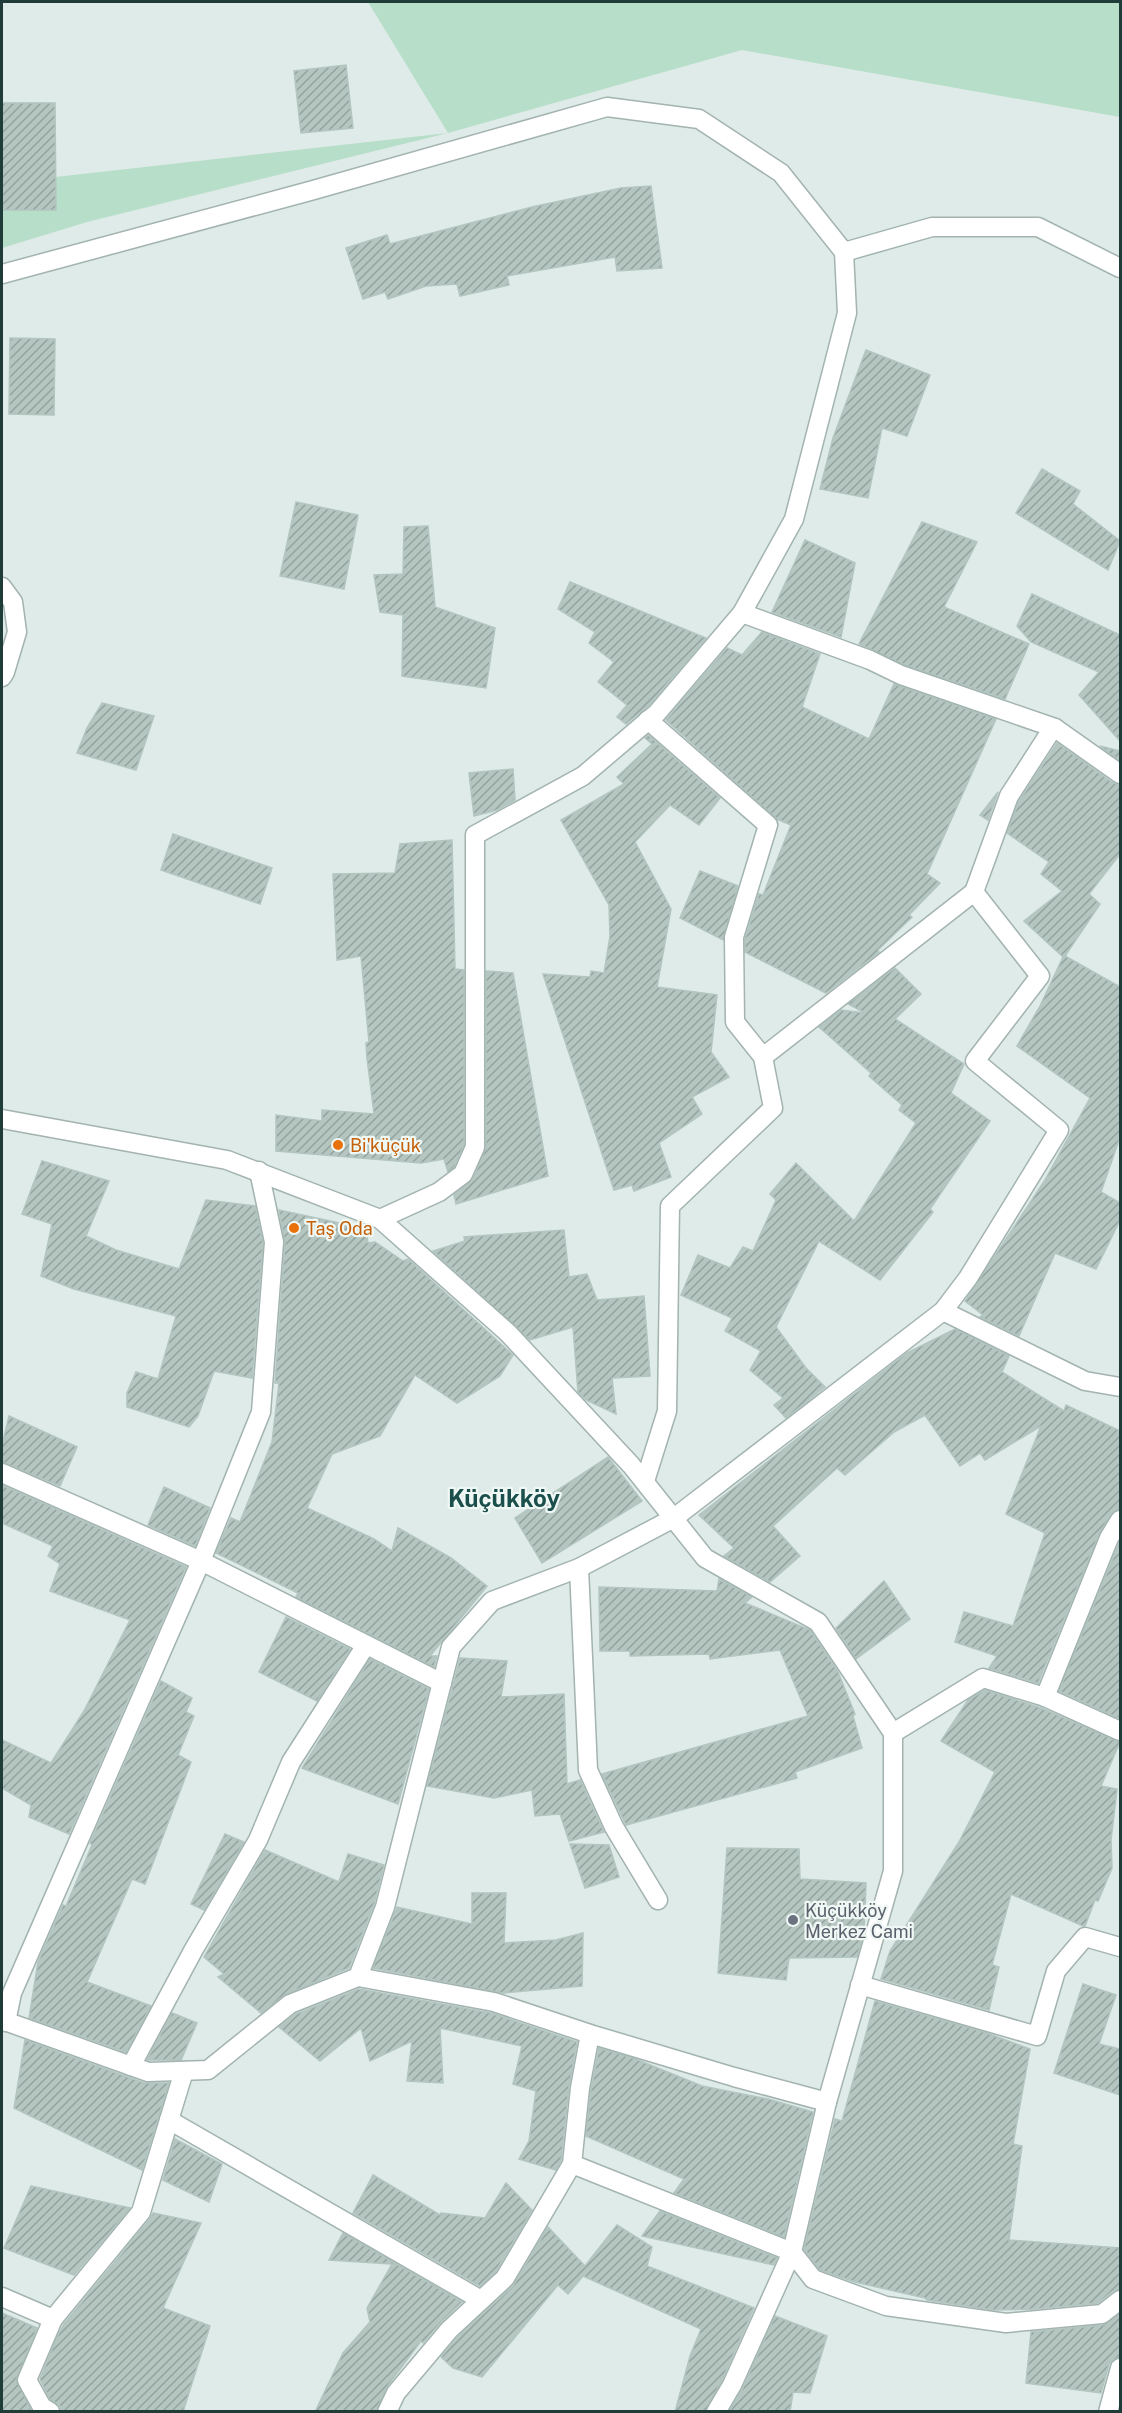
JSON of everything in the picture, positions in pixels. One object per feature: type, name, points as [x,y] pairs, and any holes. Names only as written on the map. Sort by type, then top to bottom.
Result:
[{"type":"street","points":[[2,273],[310,191],[607,107],[699,119],[781,173],[844,252],[847,313],[794,519],[742,613],[657,713],[583,776],[475,835],[475,1147],[463,1174],[440,1192],[380,1219]]},
{"type":"street","points":[[844,252],[932,227],[1038,227],[1120,268]]},
{"type":"street","points":[[2,587],[13,602],[17,632],[2,677]]},
{"type":"street","points":[[742,613],[870,660],[901,675],[1055,728],[1120,774]]},
{"type":"street","points":[[645,1481],[668,1411],[670,1206],[773,1108],[763,1057],[735,1022],[734,937],[768,825],[648,720]]},
{"type":"street","points":[[763,1057],[974,892],[1009,796],[1048,734],[1055,728]]},
{"type":"street","points":[[358,1977],[385,1907],[451,1647],[492,1600],[579,1568],[674,1518],[943,1311],[968,1278],[1059,1130],[975,1061],[1040,976],[974,892]]},
{"type":"street","points":[[2,1119],[227,1160],[380,1219],[508,1333],[645,1481],[705,1558],[818,1622],[893,1733],[892,1871],[826,2102],[792,2252],[732,2385],[716,2412]]},
{"type":"street","points":[[259,1171],[274,1242],[261,1412],[201,1561],[12,1993],[4,2021],[148,2072],[208,2070],[290,2004],[358,1977],[494,2002],[590,2034],[826,2102]]},
{"type":"street","points":[[943,1311],[1084,1381],[1120,1387]]},
{"type":"street","points":[[2,1473],[201,1561],[442,1683]]},
{"type":"street","points":[[1045,1697],[1109,1538],[1120,1520]]},
{"type":"street","points":[[579,1568],[588,1770],[614,1827],[658,1899]]},
{"type":"street","points":[[131,2066],[194,1949],[258,1840],[291,1762],[366,1645]]},
{"type":"street","points":[[893,1733],[984,1678],[1045,1697],[1120,1731]]},
{"type":"street","points":[[860,1985],[1037,2036],[1056,1971],[1085,1937],[1120,1947]]},
{"type":"street","points":[[387,2412],[396,2392],[449,2330],[505,2278],[572,2164],[580,2088],[590,2034]]},
{"type":"street","points":[[50,2412],[42,2407],[27,2380],[53,2319],[141,2212],[184,2071]]},
{"type":"street","points":[[169,2120],[481,2300]]},
{"type":"street","points":[[572,2164],[792,2252],[813,2279],[886,2306],[1006,2323],[1102,2314],[1120,2300]]},
{"type":"street","points":[[2,2297],[53,2319]]},
{"type":"street","points":[[1108,2412],[1120,2368]]},
{"type":"green space","points":[[368,2],[1120,2],[1120,117],[742,50],[448,133]]},
{"type":"green space","points":[[448,133],[87,222],[2,248],[2,183]]},
{"type":"building","points":[[346,65],[353,128],[301,133],[294,71]]},
{"type":"building","points":[[2,103],[55,103],[56,210],[2,210]]},
{"type":"building","points":[[651,186],[662,268],[617,271],[615,257],[507,276],[509,285],[460,296],[457,284],[426,286],[388,299],[385,292],[363,299],[346,248],[387,235],[390,244],[532,207],[621,188]]},
{"type":"building","points":[[10,338],[55,339],[54,415],[9,414]]},
{"type":"building","points":[[866,350],[930,375],[907,436],[882,428],[868,498],[820,489],[833,438]]},
{"type":"building","points":[[1042,469],[1080,491],[1073,504],[1120,541],[1108,570],[1016,513]]},
{"type":"building","points":[[296,502],[358,515],[344,589],[280,576]]},
{"type":"building","points":[[922,522],[977,542],[944,607],[1029,644],[1005,699],[905,665],[859,644]]},
{"type":"building","points":[[428,526],[435,607],[495,628],[486,688],[402,676],[403,615],[380,612],[374,575],[403,574],[404,527]]},
{"type":"building","points":[[805,540],[855,563],[841,637],[772,612]]},
{"type":"building","points":[[570,582],[706,638],[649,705],[626,724],[617,717],[627,705],[598,682],[614,662],[589,643],[595,632],[558,609]]},
{"type":"building","points":[[1032,594],[1120,635],[1120,741],[1079,695],[1099,672],[1031,642],[1017,626]]},
{"type":"building","points":[[762,632],[820,654],[802,707],[869,739],[894,684],[996,719],[927,874],[940,883],[909,915],[912,917],[878,950],[879,952],[826,993],[745,952],[745,939],[759,894],[763,895],[791,825],[777,819],[666,720],[727,648],[742,655]]},
{"type":"building","points":[[102,703],[154,716],[136,770],[77,753],[87,728]]},
{"type":"building","points":[[648,735],[720,798],[699,825],[670,805],[635,842],[671,909],[657,987],[717,995],[711,1052],[729,1077],[692,1097],[702,1114],[659,1143],[671,1177],[634,1191],[632,1185],[614,1190],[543,974],[590,977],[591,971],[604,973],[610,936],[609,905],[561,820],[624,784],[617,777],[652,744],[645,738]]},
{"type":"building","points":[[1057,743],[1113,783],[1120,785],[1120,854],[1089,894],[1100,904],[1065,956],[1120,987],[1120,1137],[1101,1192],[1120,1203],[1120,1220],[1096,1269],[1055,1253],[1019,1336],[980,1317],[983,1315],[965,1301],[1045,1180],[1090,1098],[1017,1046],[1040,1006],[1063,957],[1024,921],[1062,891],[1041,874],[1049,862],[1007,833],[1019,801]]},
{"type":"building","points":[[1100,746],[1120,751],[1120,761]]},
{"type":"building","points":[[513,769],[515,800],[497,810],[474,816],[469,773]]},
{"type":"building","points":[[998,792],[988,820],[980,815]]},
{"type":"building","points":[[173,834],[272,868],[260,904],[161,870]]},
{"type":"building","points":[[452,840],[455,969],[464,970],[464,1145],[454,1167],[448,1172],[444,1159],[421,1163],[276,1151],[276,1115],[322,1121],[322,1110],[374,1114],[367,1058],[366,1043],[369,1042],[361,956],[337,960],[333,874],[395,873],[400,844]]},
{"type":"building","points":[[700,871],[738,886],[723,940],[680,918]]},
{"type":"building","points":[[895,968],[921,994],[895,1019],[964,1064],[951,1093],[990,1121],[930,1209],[933,1212],[880,1280],[819,1241],[776,1327],[806,1368],[825,1387],[786,1418],[774,1405],[783,1398],[750,1370],[761,1351],[725,1331],[732,1318],[681,1295],[698,1255],[730,1268],[743,1247],[753,1251],[776,1200],[770,1194],[796,1163],[854,1221],[916,1123],[899,1110],[902,1105],[869,1076],[871,1073],[819,1027],[841,1010],[865,1013],[848,1004]]},
{"type":"building","points":[[486,971],[513,973],[548,1176],[456,1204],[454,1195],[473,1179],[486,1147]]},
{"type":"building","points":[[42,1161],[109,1181],[86,1236],[116,1250],[179,1269],[206,1200],[255,1206],[263,1243],[252,1378],[214,1371],[198,1416],[189,1427],[127,1407],[127,1393],[136,1372],[158,1379],[176,1316],[74,1289],[41,1276],[52,1224],[22,1214]]},
{"type":"building","points":[[279,1210],[353,1226],[367,1237],[368,1243],[375,1242],[403,1261],[408,1259],[513,1355],[500,1376],[457,1403],[415,1375],[380,1436],[332,1454],[307,1508],[374,1539],[392,1551],[398,1528],[451,1558],[487,1586],[430,1656],[437,1656],[434,1667],[296,1597],[298,1593],[216,1553],[231,1518],[240,1522],[272,1442],[279,1383],[275,1383],[285,1243]]},
{"type":"building","points":[[564,1230],[569,1277],[587,1274],[597,1300],[644,1296],[650,1376],[612,1378],[616,1414],[586,1400],[578,1392],[573,1327],[530,1340],[433,1251],[465,1241],[464,1237]]},
{"type":"building","points":[[955,1329],[1009,1356],[1002,1372],[1064,1411],[1066,1405],[1120,1431],[1120,1509],[1111,1514],[1099,1534],[1038,1683],[989,1668],[997,1656],[955,1642],[964,1612],[1013,1626],[1045,1533],[1006,1514],[1041,1426],[985,1460],[980,1453],[960,1466],[925,1415],[894,1432],[845,1475],[837,1468],[773,1526],[800,1556],[770,1582],[724,1556],[734,1548],[699,1515],[907,1353]]},
{"type":"building","points":[[9,1416],[77,1447],[60,1486],[2,1462],[2,1445]]},
{"type":"building","points":[[608,1457],[642,1501],[542,1563],[515,1518]]},
{"type":"building","points":[[2,1485],[186,1567],[69,1834],[29,1817],[31,1805],[2,1788],[2,1740],[51,1763],[84,1711],[130,1620],[50,1591],[60,1564],[48,1556],[53,1546],[2,1523]]},
{"type":"building","points":[[164,1487],[210,1508],[195,1546],[148,1525]]},
{"type":"building","points":[[1120,1541],[1120,1719],[1059,1691]]},
{"type":"building","points":[[719,1579],[752,1597],[745,1603],[810,1630],[838,1672],[855,1714],[853,1716],[862,1748],[795,1772],[797,1778],[626,1825],[602,1774],[808,1716],[780,1650],[710,1659],[709,1654],[630,1656],[630,1651],[600,1651],[599,1587],[717,1591]]},
{"type":"building","points":[[884,1581],[910,1619],[856,1659],[836,1628]]},
{"type":"building","points":[[286,1617],[350,1649],[317,1701],[259,1672]]},
{"type":"building","points":[[460,1658],[507,1661],[501,1697],[564,1694],[567,1784],[580,1780],[604,1832],[569,1841],[560,1814],[535,1816],[532,1790],[494,1798],[427,1786]]},
{"type":"building","points":[[370,1659],[429,1689],[398,1804],[302,1768]]},
{"type":"building","points":[[161,1681],[192,1698],[186,1712],[194,1716],[178,1755],[191,1762],[145,1884],[132,1879],[87,1982],[151,2006],[126,2052],[29,2018],[38,1962],[63,1905],[66,1906],[92,1845],[90,1843]]},
{"type":"building","points":[[985,1690],[1041,1708],[1120,1742],[1101,1786],[1117,1789],[1111,1840],[1112,1868],[1098,1901],[1095,1900],[1085,1926],[1083,1926],[1011,1894],[992,1965],[999,1967],[989,2010],[881,1979],[890,1951],[959,1842],[995,1772],[941,1741],[968,1700]]},
{"type":"building","points":[[225,1834],[244,1842],[204,1910],[191,1904]]},
{"type":"building","points":[[570,1844],[609,1845],[619,1877],[585,1888]]},
{"type":"building","name":"Küçükköy Merkez Cami","points":[[727,1848],[799,1849],[800,1879],[866,1883],[864,1932],[857,1957],[789,1958],[786,1980],[718,1973]]},
{"type":"building","points":[[265,1850],[339,1882],[348,1854],[384,1865],[374,1904],[349,1968],[286,1994],[261,2013],[218,1977],[224,1974],[204,1957]]},
{"type":"building","points":[[472,1893],[506,1893],[504,1943],[556,1940],[583,1933],[582,1986],[503,1993],[373,1968],[397,1907],[472,1924]]},
{"type":"building","points":[[1083,1984],[1116,1995],[1099,2044],[1120,2049],[1120,2095],[1054,2073]]},
{"type":"building","points":[[359,1989],[491,2013],[577,2042],[569,2086],[561,2160],[556,2170],[519,2159],[529,2141],[536,2091],[513,2084],[522,2046],[440,2028],[443,2083],[407,2081],[412,2041],[370,2061],[361,2028],[320,2061],[279,2027],[296,2014]]},
{"type":"building","points":[[875,2001],[984,2032],[1030,2049],[1013,2144],[1022,2146],[1009,2240],[1120,2248],[1120,2289],[1113,2291],[1098,2303],[993,2310],[927,2300],[855,2282],[820,2270],[804,2249],[835,2119],[842,2121]]},
{"type":"building","points":[[172,2013],[197,2023],[181,2060],[147,2060]]},
{"type":"building","points":[[25,2040],[144,2083],[169,2083],[142,2170],[14,2108]]},
{"type":"building","points":[[599,2048],[633,2058],[702,2086],[768,2099],[813,2112],[784,2237],[674,2193],[684,2179],[586,2136]]},
{"type":"building","points":[[175,2139],[222,2164],[209,2202],[163,2180]]},
{"type":"building","points":[[373,2175],[440,2215],[441,2213],[485,2218],[506,2183],[532,2210],[496,2271],[480,2286],[353,2213]]},
{"type":"building","points":[[31,2186],[130,2208],[74,2275],[4,2248]]},
{"type":"building","points":[[660,2211],[777,2258],[774,2265],[642,2236]]},
{"type":"building","points":[[153,2213],[201,2223],[163,2308],[210,2326],[183,2412],[61,2412],[60,2406],[50,2399],[40,2379],[57,2337],[64,2324]]},
{"type":"building","points":[[617,2225],[652,2247],[647,2266],[754,2308],[705,2412],[675,2412],[690,2356],[701,2329],[583,2276],[568,2294],[558,2285],[482,2377],[453,2368],[441,2357],[457,2338],[513,2286],[548,2227],[585,2266]]},
{"type":"building","points":[[343,2233],[462,2302],[423,2343],[421,2341],[386,2388],[376,2412],[315,2412],[343,2353],[370,2322],[367,2308],[392,2264],[329,2260]]},
{"type":"building","points":[[2,2313],[37,2328],[16,2380],[32,2412],[2,2412]]},
{"type":"building","points":[[1120,2314],[1120,2357],[1109,2364],[1101,2393],[1026,2383],[1031,2332],[1103,2325]]},
{"type":"building","points":[[775,2316],[827,2336],[810,2393],[793,2392],[790,2412],[729,2412],[742,2390]]},
{"type":"place","name":"Bi'küçük","points":[[338,1145]]},
{"type":"place","name":"Taş Oda","points":[[294,1228]]},
{"type":"place","name":"Küçükköy Merkez Cami","points":[[793,1920]]},
{"type":"district","name":"Küçükköy","points":[[504,1498]]}]
